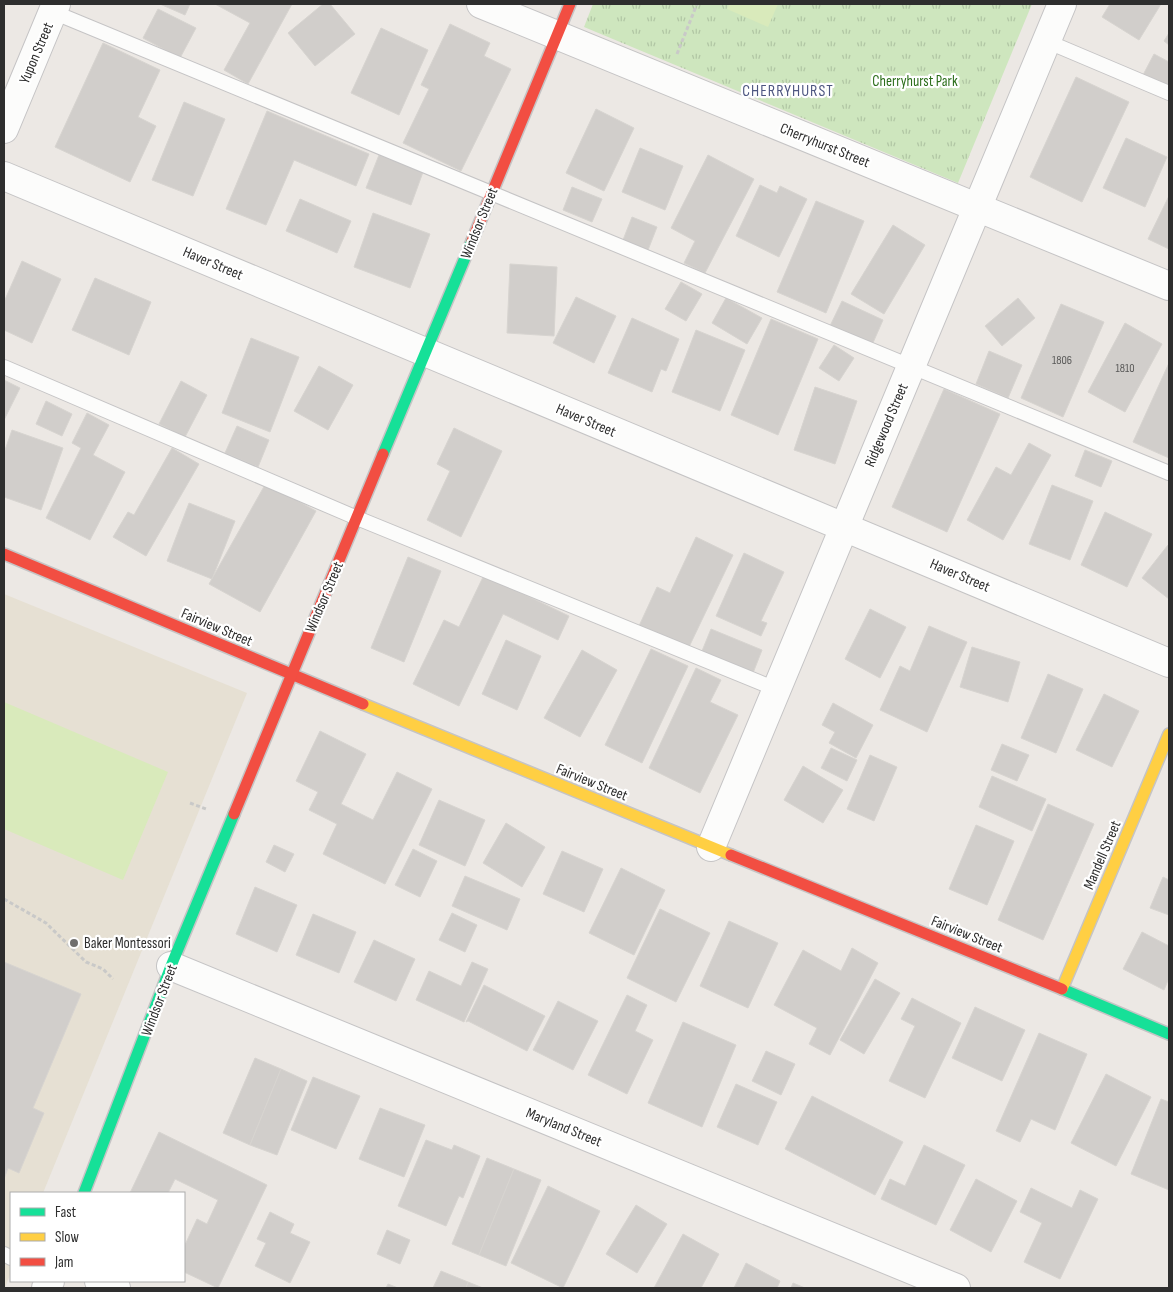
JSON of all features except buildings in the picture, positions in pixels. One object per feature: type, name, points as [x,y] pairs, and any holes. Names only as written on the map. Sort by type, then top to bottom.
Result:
[{"type":"street","name":"Cherryhurst Street","points":[[481,4],[1169,286]]},
{"type":"street","name":"Windsor Street","points":[[84,1192],[171,966],[570,4]]},
{"type":"street","name":"Ridgewood Street","points":[[710,847],[1062,4]]},
{"type":"street","name":"Yupon Street","points":[[4,130],[55,8]]},
{"type":"street","name":"Haver Street","points":[[4,176],[1169,663]]},
{"type":"street","name":"Fairview Street","points":[[4,554],[292,675],[1169,1034]]},
{"type":"street","name":"Mandell Street","points":[[1062,989],[1169,734]]},
{"type":"street","name":"Maryland Street","points":[[171,966],[956,1288]]},
{"type":"street","points":[[101,1282],[116,1288]]},
{"type":"lane","points":[[55,8],[491,193],[1169,472]]},
{"type":"lane","points":[[1046,41],[1169,93]]},
{"type":"lane","points":[[4,367],[357,518],[776,689]]},
{"type":"path","points":[[667,80],[697,4]]},
{"type":"path","points":[[4,899],[46,923],[86,962],[103,969],[113,979]]},
{"type":"shaded area","name":"Baker Montessori","points":[[4,594],[247,693],[43,1192],[10,1192],[10,1275],[4,1288]]},
{"type":"green space","name":"Cherryhurst Park","points":[[593,4],[1032,4],[958,183],[584,27]]},
{"type":"green space","points":[[729,4],[778,4],[768,27],[727,9]]},
{"type":"green space","points":[[4,702],[168,772],[123,880],[4,829]]},
{"type":"traffic: fast","points":[[383,454],[472,241]]},
{"type":"traffic: fast","points":[[84,1192],[171,966],[234,814]]},
{"type":"traffic: fast","points":[[1062,989],[1169,1034]]},
{"type":"traffic: slow","points":[[363,704],[731,855]]},
{"type":"traffic: slow","points":[[1062,989],[1169,734]]},
{"type":"traffic: jam","points":[[472,241],[570,4]]},
{"type":"traffic: jam","points":[[234,814],[383,454]]},
{"type":"traffic: jam","points":[[4,554],[363,704]]},
{"type":"traffic: jam","points":[[731,855],[1062,989]]},
{"type":"place","name":"Baker Montessori","points":[[74,943]]},
{"type":"district","name":"CHERRYHURST","points":[[788,90]]}]
